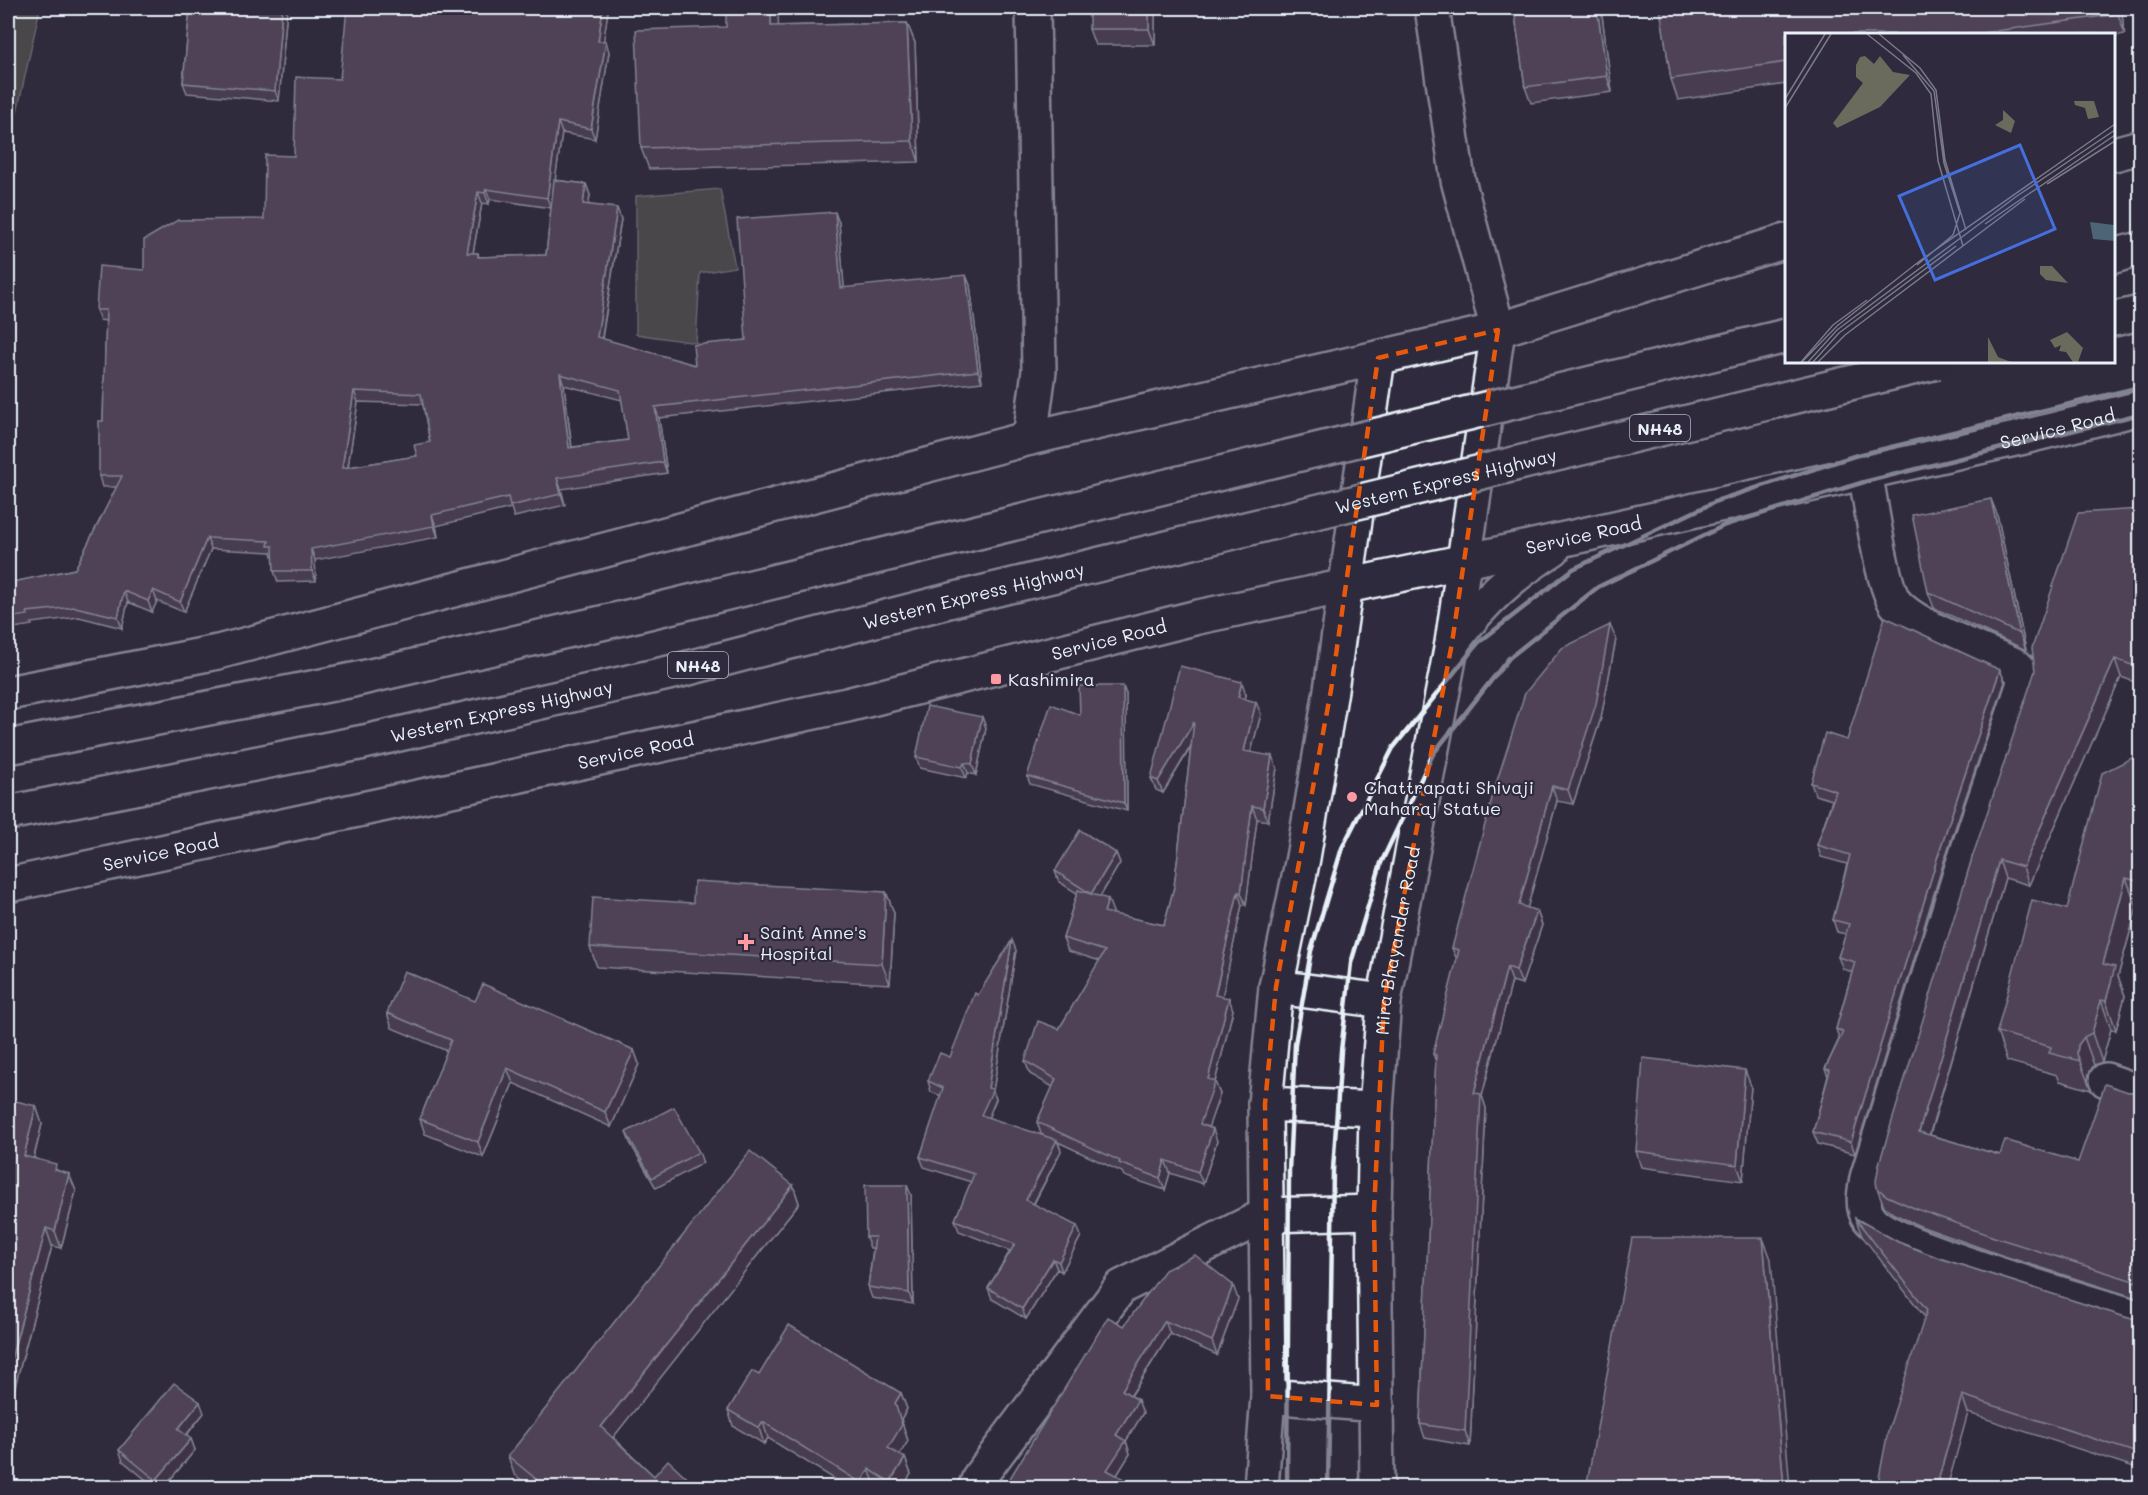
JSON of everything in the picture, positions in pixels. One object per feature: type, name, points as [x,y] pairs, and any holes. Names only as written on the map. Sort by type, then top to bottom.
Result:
[{"type":"main road","points":[[1030,438],[1039,371],[1033,8]]},
{"type":"main road","points":[[1432,8],[1458,180],[1498,330]]},
{"type":"main road","points":[[2115,154],[2140,147]]},
{"type":"main road","points":[[8,693],[218,652],[1030,438],[1498,330],[1785,241]]},
{"type":"main road","points":[[2115,256],[2140,249]]},
{"type":"main road","points":[[2115,319],[2140,313]]},
{"type":"main road","name":"Mira Bhayandar Road","points":[[1377,1488],[1374,1212],[1376,1108],[1384,1001],[1466,561],[1498,330]]},
{"type":"main road","points":[[8,747],[353,680],[632,616],[1785,336]]},
{"type":"main road","points":[[1261,1488],[1268,1396],[1265,1104],[1276,987],[1303,858],[1348,587],[1378,358]]},
{"type":"main road","name":"Western Express Highway","points":[[8,813],[364,742],[673,672],[971,595],[1933,363]]},
{"type":"main road","name":"Service Road","points":[[8,885],[847,705],[1198,617],[1466,561],[2020,438],[2140,408]]},
{"type":"main road","points":[[1865,471],[1887,586],[1896,604],[1930,626],[2015,665],[2022,672],[2024,683],[1962,867],[1867,1178],[1864,1196],[1869,1218],[1880,1228],[1916,1247],[2140,1318]]},
{"type":"main road","points":[[1452,643],[1480,605],[1512,578],[1569,538]]},
{"type":"main road","points":[[1276,987],[1384,1001]]},
{"type":"main road","points":[[2106,1080],[2140,1092]]},
{"type":"main road","points":[[1265,1104],[1376,1108]]},
{"type":"main road","points":[[975,1488],[980,1476],[1121,1287],[1266,1215],[1374,1212]]},
{"type":"main road","points":[[1268,1396],[1377,1405]]},
{"type":"highlighted area","points":[[1498,330],[1452,643],[1384,1001],[1374,1212],[1377,1405],[1268,1396],[1265,1104],[1276,987],[1331,690],[1378,358]]},
{"type":"green space","points":[[8,8],[40,8],[8,153]]},
{"type":"green space","points":[[720,189],[735,267],[700,273],[696,343],[636,334],[636,196]]},
{"type":"building","points":[[190,8],[282,8],[275,91],[183,83]]},
{"type":"building","points":[[347,8],[603,8],[598,41],[606,41],[591,129],[558,122],[547,198],[486,189],[485,193],[478,192],[467,253],[478,253],[478,257],[546,255],[554,180],[586,184],[583,204],[617,208],[597,337],[695,365],[693,345],[746,340],[737,219],[835,212],[841,288],[966,275],[978,371],[655,407],[663,462],[557,478],[561,494],[510,506],[508,497],[432,515],[434,526],[311,549],[312,571],[274,571],[273,546],[268,546],[269,541],[207,538],[180,602],[153,590],[148,601],[124,591],[118,617],[75,607],[27,612],[28,615],[8,618],[8,583],[75,569],[122,476],[99,476],[99,421],[103,421],[106,310],[96,310],[99,266],[144,270],[144,240],[178,220],[264,219],[265,155],[294,156],[296,77],[340,79]],"holes":[[[560,374],[620,390],[628,440],[569,448]],[[354,391],[421,394],[430,442],[414,445],[417,456],[342,468]]]},
{"type":"building","points":[[726,8],[771,8],[771,26],[907,23],[912,141],[641,148],[636,30],[726,27]]},
{"type":"building","points":[[1089,8],[1149,8],[1149,29],[1089,29]]},
{"type":"building","points":[[1514,8],[1597,8],[1607,76],[1525,87]]},
{"type":"building","points":[[1660,8],[2117,8],[2118,14],[1982,33],[1785,33],[1785,62],[1671,79]]},
{"type":"building","points":[[1991,499],[2020,634],[1928,592],[1912,515]]},
{"type":"building","points":[[2140,509],[2140,668],[2115,659],[2023,867],[1999,860],[1919,1132],[2000,1155],[2005,1140],[2078,1162],[2105,1084],[2128,1092],[2140,1091],[2140,1283],[1994,1237],[1914,1208],[1887,1196],[1877,1188],[1876,1181],[1879,1164],[1973,855],[2035,671],[2032,648],[2078,513]]},
{"type":"building","points":[[1885,617],[2000,670],[1940,849],[1851,1142],[1813,1132],[1830,1070],[1825,1069],[1843,1032],[1836,1029],[1855,962],[1838,957],[1849,924],[1833,920],[1850,855],[1817,845],[1836,791],[1811,783],[1825,733],[1847,740]]},
{"type":"building","points":[[1610,625],[1596,704],[1568,790],[1552,786],[1519,905],[1537,911],[1516,970],[1507,967],[1474,1093],[1481,1094],[1465,1431],[1420,1424],[1436,1055],[1433,1054],[1459,950],[1452,948],[1495,787],[1525,693],[1562,648]]},
{"type":"building","points":[[1180,666],[1242,682],[1238,697],[1256,702],[1244,751],[1272,756],[1263,808],[1252,806],[1241,893],[1238,892],[1215,995],[1229,998],[1208,1079],[1215,1081],[1200,1124],[1213,1129],[1198,1172],[1165,1160],[1160,1178],[1119,1163],[1120,1161],[1037,1122],[1056,1079],[1025,1061],[1038,1021],[1059,1029],[1105,951],[1063,938],[1078,890],[1108,899],[1104,912],[1164,925],[1174,887],[1194,722],[1158,781],[1151,778]]},
{"type":"building","points":[[1079,686],[1123,686],[1124,803],[1027,776],[1051,704],[1080,715]]},
{"type":"building","points":[[927,706],[982,717],[972,764],[964,763],[962,767],[916,757]]},
{"type":"building","points":[[2140,754],[2140,882],[2126,878],[2103,964],[2115,967],[2106,1001],[2101,1000],[2092,1033],[2084,1037],[2078,1045],[2077,1054],[2080,1061],[2049,1053],[2051,1047],[1997,1032],[2032,900],[2067,909],[2102,773]]},
{"type":"building","points":[[1080,830],[1116,853],[1091,894],[1055,871]]},
{"type":"building","points":[[694,881],[886,892],[882,964],[590,947],[593,897],[693,903]]},
{"type":"building","points":[[1012,940],[988,1088],[993,1089],[981,1115],[1057,1140],[1026,1200],[1077,1226],[1059,1262],[1053,1259],[1022,1309],[988,1288],[1015,1244],[955,1220],[974,1174],[920,1157],[943,1088],[928,1081],[940,1053],[950,1057],[975,993],[978,995]]},
{"type":"building","points":[[404,971],[475,1001],[483,984],[634,1050],[605,1112],[507,1068],[478,1142],[420,1119],[451,1040],[387,1013]]},
{"type":"building","points":[[1643,1058],[1745,1070],[1737,1165],[1636,1151]]},
{"type":"building","points":[[8,1099],[36,1106],[24,1156],[56,1164],[55,1170],[69,1174],[55,1231],[46,1228],[8,1371]]},
{"type":"building","points":[[674,1107],[699,1152],[652,1178],[626,1132]]},
{"type":"building","points":[[750,1151],[793,1185],[601,1427],[654,1476],[668,1460],[698,1488],[547,1488],[508,1456]]},
{"type":"building","points":[[865,1185],[907,1185],[909,1293],[868,1287],[875,1237],[866,1237]]},
{"type":"building","points":[[1855,1218],[1898,1242],[1939,1258],[2128,1318],[2140,1317],[2140,1454],[1962,1395],[1936,1488],[1877,1488],[1888,1431],[1927,1310]]},
{"type":"building","points":[[1632,1238],[1763,1238],[1784,1488],[1586,1488]]},
{"type":"building","points":[[1195,1255],[1233,1285],[1212,1341],[1165,1321],[1122,1390],[1138,1400],[1116,1435],[1126,1441],[1107,1470],[1141,1488],[1004,1488],[1108,1317],[1124,1326],[1165,1270]]},
{"type":"building","points":[[789,1325],[901,1393],[895,1403],[902,1425],[888,1448],[905,1458],[890,1482],[869,1469],[861,1483],[763,1422],[759,1428],[728,1410],[752,1371],[759,1375]]},
{"type":"building","points":[[174,1383],[200,1402],[178,1429],[191,1439],[156,1480],[119,1450]]},
{"type":"railway","points":[[1287,1488],[1289,1171],[1295,1044],[1311,951],[1342,848],[1393,748],[1478,643],[1573,569],[1719,500],[1854,456],[2140,387]]},
{"type":"railway","points":[[1328,1488],[1333,1170],[1341,1051],[1351,963],[1381,863],[1433,754],[1509,658],[1598,587],[1725,525],[1864,482],[2140,414]]},
{"type":"place","name":"Kashimira","points":[[996,679]]},
{"type":"place","name":"Chattrapati Shivaji Maharaj Statue","points":[[1352,797]]},
{"type":"place","name":"Saint Anne's Hospital","points":[[746,942]]}]
